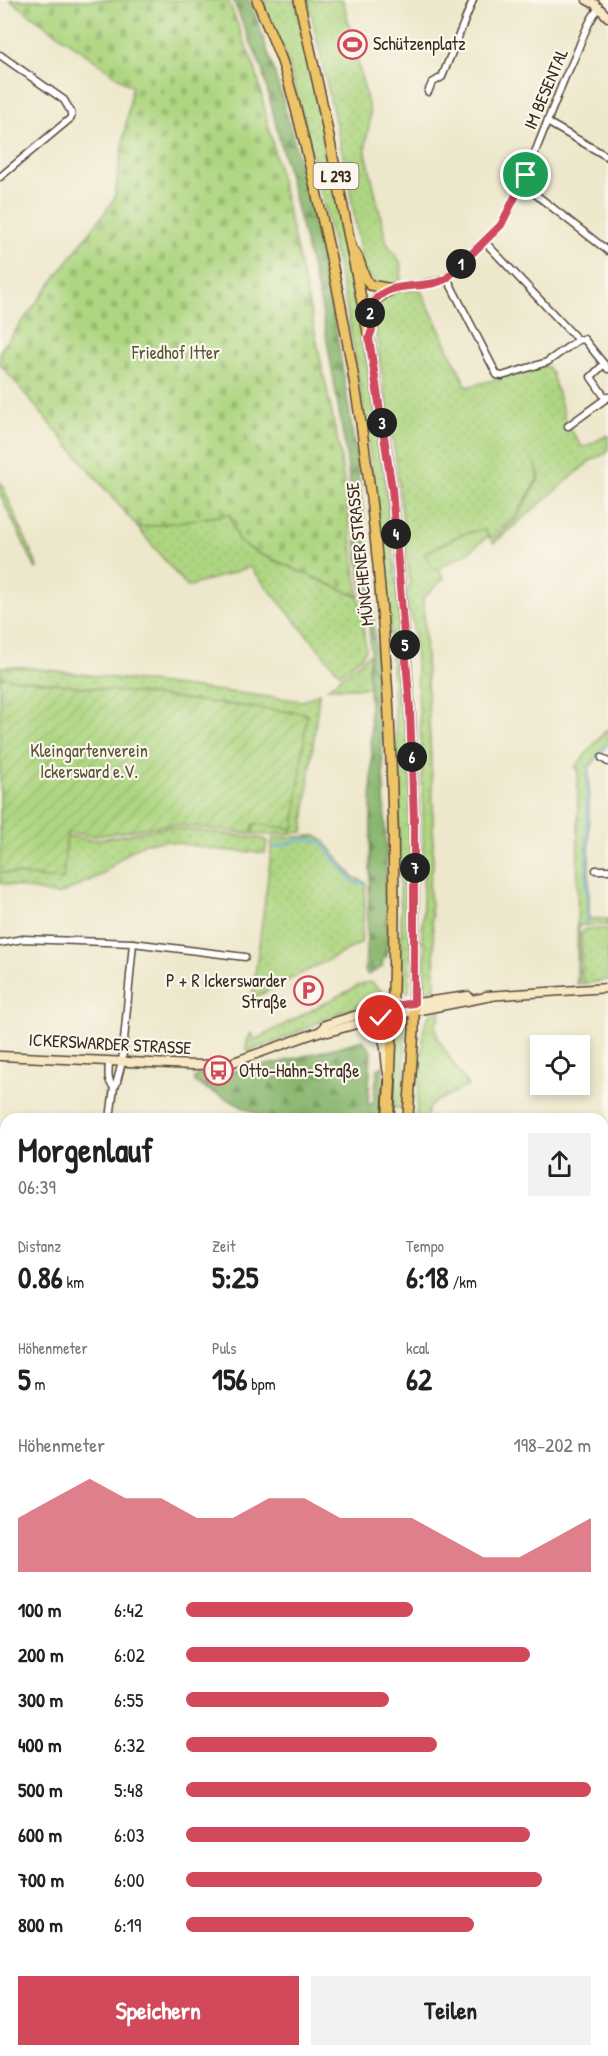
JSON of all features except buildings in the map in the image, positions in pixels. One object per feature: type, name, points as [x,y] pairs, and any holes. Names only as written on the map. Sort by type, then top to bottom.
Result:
[{"type":"highway","name":"MÜNCHENER STRASSE","points":[[388,1113],[390,1081]]},
{"type":"main road","name":"MÜNCHENER STRASSE","points":[[257,0],[285,71],[312,172],[335,270],[362,425],[382,599],[391,733],[395,927],[390,1081]]},
{"type":"main road","name":"MÜNCHENER STRASSE","points":[[299,0],[323,107],[369,338],[390,470],[409,697],[414,821],[414,1008],[408,1113]]},
{"type":"main road","points":[[595,3],[608,17]]},
{"type":"main road","points":[[349,244],[358,256],[367,282],[374,287],[392,289]]},
{"type":"main road","points":[[369,338],[372,330],[370,312],[372,302],[392,289]]},
{"type":"main road","name":"ICKERSWARDER STRASSE","points":[[321,1030],[328,1032],[393,1011],[465,996],[608,988]]},
{"type":"main road","name":"ICKERSWARDER STRASSE","points":[[0,1056],[193,1065],[228,1064],[321,1030],[325,1025],[376,1009],[393,1011]]},
{"type":"main road","points":[[358,1024],[375,1029],[383,1037],[386,1044],[386,1070],[390,1081]]},
{"type":"street","points":[[428,92],[432,83],[442,77],[473,0]]},
{"type":"street","name":"IM BESENTAL","points":[[447,278],[504,221],[593,16],[595,3]]},
{"type":"street","points":[[0,55],[64,100],[71,112],[70,118],[65,123],[0,177]]},
{"type":"street","points":[[547,122],[608,157]]},
{"type":"street","points":[[521,183],[608,251]]},
{"type":"street","points":[[484,241],[578,340]]},
{"type":"street","points":[[392,289],[437,282],[447,278],[497,375],[502,376],[547,362],[578,340],[584,339],[606,367],[591,377],[607,398],[568,426]]},
{"type":"street","points":[[596,870],[608,870]]},
{"type":"street","points":[[0,943],[23,939],[133,943],[245,957]]},
{"type":"street","points":[[111,1113],[114,1087],[122,1062],[133,943]]},
{"type":"street","points":[[109,1061],[110,1084],[114,1087]]},
{"type":"green space","name":"Friedhof Itter","points":[[10,0],[228,0],[256,71],[310,309],[340,453],[359,597],[258,553],[238,541],[230,514],[138,528],[0,364],[0,351],[114,200],[132,87]]},
{"type":"green space","points":[[233,0],[249,0],[257,20],[284,102],[313,219],[336,329],[354,439],[373,605],[364,606],[346,453],[321,305],[262,69]]},
{"type":"green space","points":[[262,0],[295,0],[349,262],[376,420],[394,562],[406,705],[411,849],[409,992],[403,991],[396,733],[389,621],[366,423],[346,304],[319,183],[288,63]]},
{"type":"green space","points":[[308,0],[343,0],[370,113],[366,153],[387,244],[402,266],[400,284],[379,283],[371,278],[363,268],[347,173]]},
{"type":"green space","points":[[420,289],[467,387],[547,366],[552,374],[567,425],[583,448],[608,435],[608,452],[590,461],[494,543],[492,541],[517,518],[540,477],[534,462],[538,478],[516,516],[490,539],[484,529],[435,570],[439,568],[444,578],[423,598],[433,800],[433,866],[429,884],[435,989],[427,990],[425,988],[425,943],[422,943],[424,861],[421,738],[412,615],[407,610],[406,592],[410,585],[396,460],[373,317],[380,303],[390,295]]},
{"type":"green space","points":[[0,481],[34,558],[36,569],[0,494]]},
{"type":"green space","points":[[230,514],[239,541],[258,553],[359,597],[366,650],[340,674],[250,567],[187,587],[138,528]]},
{"type":"green space","points":[[484,529],[488,536],[469,552],[434,571],[425,553],[460,535]]},
{"type":"green space","points":[[373,612],[384,784],[387,956],[383,959],[382,967],[368,975],[365,971],[370,879],[372,756],[368,668],[371,653],[368,614]]},
{"type":"green space","points":[[371,653],[368,668],[369,688],[328,688]]},
{"type":"green space","points":[[0,667],[23,667],[303,701],[319,693],[303,832],[252,834],[254,823],[294,829],[2,677],[0,679]]},
{"type":"green space","name":"Kleingartenverein Ickersward e.V.","points":[[2,677],[307,714],[294,829],[254,824],[252,834],[171,824],[96,836],[67,833],[63,880],[0,872],[0,679]]},
{"type":"green space","points":[[608,728],[608,744],[589,768],[589,919],[608,919],[608,925],[579,925],[579,984],[577,984],[578,768],[575,767]]},
{"type":"green space","points":[[169,827],[264,839],[267,842],[265,853],[220,850],[166,841],[145,843],[127,853],[101,875],[58,895],[0,883],[0,872],[62,880],[0,828],[96,840]]},
{"type":"green space","points":[[316,836],[324,841],[353,877],[366,883],[361,943],[252,999],[273,838]]},
{"type":"green space","points":[[585,929],[608,929],[608,980],[582,984],[581,934]]},
{"type":"green space","points":[[371,982],[381,991],[379,1000],[344,1011],[280,1040],[248,1051],[246,1048],[251,1033],[255,1040],[359,985]]},
{"type":"green space","points":[[441,1010],[440,1017],[435,1024],[438,1039],[468,1086],[434,1102],[428,1113],[417,1113],[424,1026],[431,1013]]},
{"type":"green space","points":[[403,1022],[405,1028],[404,1108],[394,1108],[398,1028]]},
{"type":"green space","points":[[363,1040],[371,1051],[368,1105],[373,1104],[378,1069],[383,1066],[380,1113],[254,1113],[201,1086],[194,1079],[198,1074],[240,1070],[302,1057]]},
{"type":"waterway","points":[[596,757],[608,743]]},
{"type":"waterway","points":[[587,923],[587,784],[590,764]]},
{"type":"waterway","points":[[274,848],[299,840],[318,841],[354,882],[366,884]]},
{"type":"place","name":"Schützenplatz","points":[[352,44]]},
{"type":"place","name":"P + R Ickerswarder Straße","points":[[308,991]]},
{"type":"place","name":"Otto-Hahn-Straße","points":[[218,1071]]},
{"type":"route","points":[[381,1018],[393,1015],[393,1006],[414,1003],[414,821],[410,709],[396,533],[388,460],[369,338],[372,330],[370,312],[372,302],[392,289],[437,282],[447,278],[501,225],[526,175]]}]
